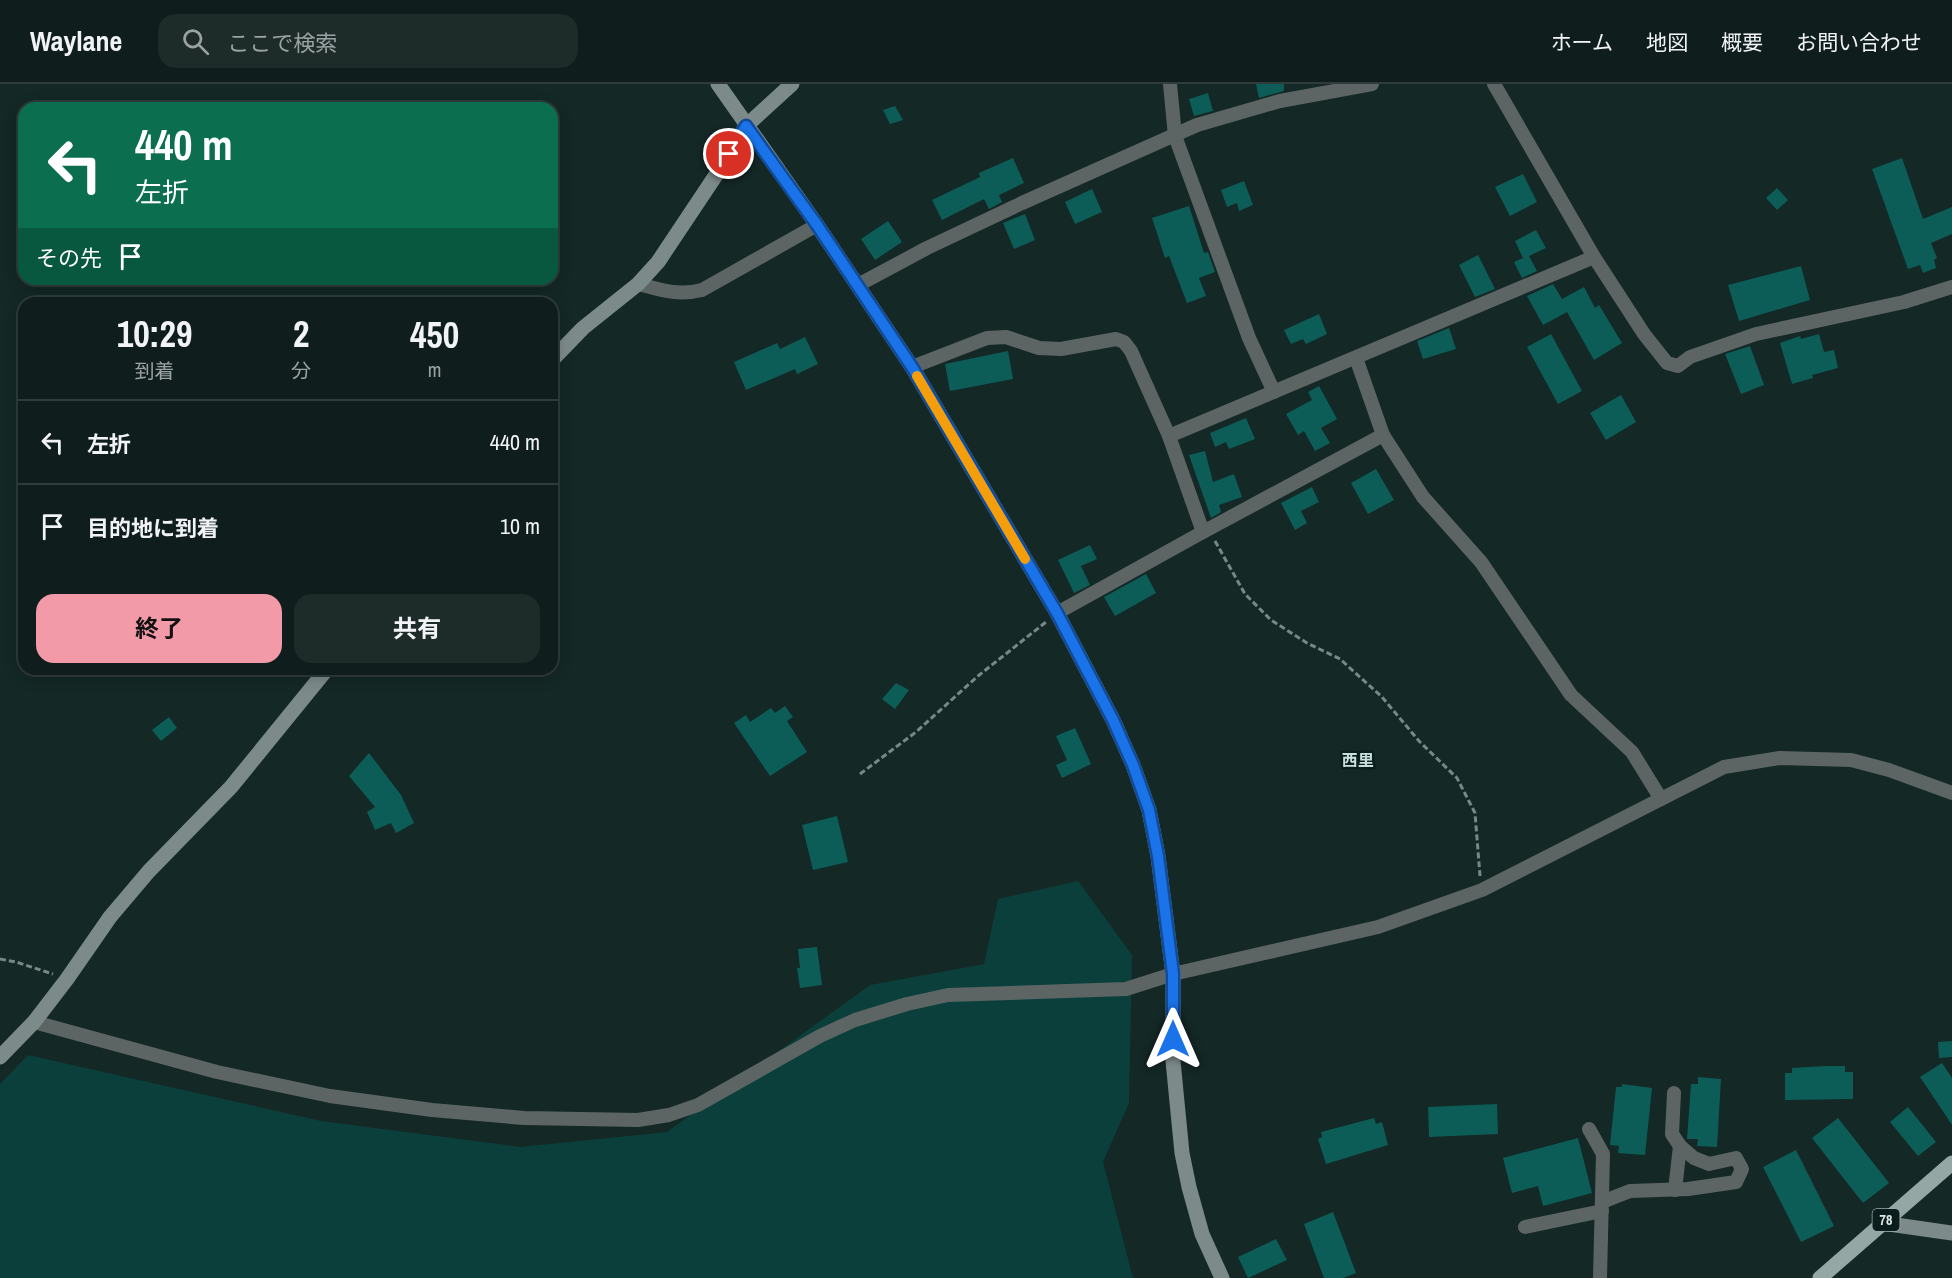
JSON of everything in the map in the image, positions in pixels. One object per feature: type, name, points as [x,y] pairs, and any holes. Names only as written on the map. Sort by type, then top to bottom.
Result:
[{"type":"main road","points":[[718,84],[817,225],[912,367],[1057,613],[1113,720],[1133,765],[1149,810],[1158,856],[1173,974],[1173,1061],[1182,1153],[1202,1234],[1222,1278]]},
{"type":"main road","points":[[558,354],[583,328],[638,284],[658,262],[746,126],[792,84]]},
{"type":"main road","points":[[0,1057],[34,1022],[117,909],[149,870],[231,787],[322,675]]},
{"type":"main road","name":"78","points":[[1820,1278],[1952,1163]]},
{"type":"main road","points":[[1882,1223],[1952,1233]]},
{"type":"street","points":[[1170,84],[1174,136],[1249,338],[1274,392]]},
{"type":"street","points":[[858,285],[927,248],[1022,203],[1197,125],[1280,101],[1372,84]]},
{"type":"street","points":[[1494,84],[1594,257],[1644,334],[1667,363],[1678,366],[1690,357],[1756,334],[1904,302],[1952,287]]},
{"type":"street","points":[[638,284],[670,292],[687,293],[702,290],[817,225]]},
{"type":"street","points":[[1169,436],[1594,257]]},
{"type":"street","points":[[912,367],[987,338],[1006,337],[1040,348],[1061,349],[1116,339],[1124,342],[1131,351],[1169,436],[1206,530]]},
{"type":"street","points":[[1356,358],[1383,435],[1423,497],[1481,562],[1571,695],[1632,752],[1661,799]]},
{"type":"street","points":[[1057,613],[1383,435]]},
{"type":"street","points":[[34,1022],[217,1072],[330,1096],[432,1110],[513,1117],[638,1120],[698,1105],[820,1036],[855,1020],[908,1004],[948,995],[1126,989],[1173,974],[1378,927],[1482,890],[1724,767],[1780,758],[1851,760],[1889,770],[1952,793]]},
{"type":"street","points":[[1525,1227],[1602,1207],[1630,1191],[1675,1190],[1736,1182],[1742,1169],[1736,1158],[1709,1164],[1694,1158],[1680,1146],[1672,1134],[1674,1093]]},
{"type":"street","points":[[1589,1129],[1603,1154],[1600,1278]]},
{"type":"street","points":[[1675,1190],[1680,1146]]},
{"type":"path","points":[[1206,530],[1245,594],[1271,620],[1307,643],[1340,659],[1382,697],[1419,741],[1457,778],[1475,813],[1482,890]]},
{"type":"path","points":[[860,774],[916,732],[978,676],[1057,613]]},
{"type":"path","points":[[0,959],[67,979]]},
{"type":"shaded area","points":[[1078,881],[1132,955],[1129,1103],[1103,1162],[1133,1278],[0,1278],[0,1084],[28,1055],[321,1121],[521,1147],[667,1132],[870,985],[984,964],[998,899]]},
{"type":"building","points":[[1256,84],[1284,84],[1284,91],[1259,98]]},
{"type":"building","points":[[1208,93],[1213,111],[1194,116],[1189,99]]},
{"type":"building","points":[[895,106],[903,120],[890,124],[883,110]]},
{"type":"building","points":[[1013,158],[1024,183],[999,195],[1002,202],[989,209],[984,199],[942,220],[932,200],[980,177],[979,173]]},
{"type":"building","points":[[1902,158],[1923,219],[1952,207],[1952,234],[1931,243],[1937,258],[1934,260],[1936,268],[1923,273],[1920,265],[1908,269],[1872,169]]},
{"type":"building","points":[[1523,174],[1537,202],[1510,216],[1495,187]]},
{"type":"building","points":[[1244,181],[1253,205],[1239,211],[1237,203],[1227,207],[1221,190]]},
{"type":"building","points":[[1777,188],[1788,200],[1777,210],[1766,198]]},
{"type":"building","points":[[1092,189],[1102,212],[1075,224],[1065,202]]},
{"type":"building","points":[[1189,206],[1204,253],[1208,252],[1215,272],[1199,278],[1206,296],[1187,303],[1169,256],[1165,258],[1152,218]]},
{"type":"building","points":[[1025,214],[1035,240],[1014,249],[1003,223]]},
{"type":"building","points":[[888,221],[902,242],[875,260],[861,239]]},
{"type":"building","points":[[1536,230],[1546,248],[1529,256],[1537,271],[1522,278],[1514,262],[1523,258],[1515,241]]},
{"type":"building","points":[[1478,255],[1495,289],[1475,297],[1459,265]]},
{"type":"building","points":[[1801,266],[1810,300],[1739,321],[1728,285]]},
{"type":"building","points":[[1553,284],[1562,299],[1584,287],[1595,308],[1599,305],[1622,343],[1594,360],[1567,312],[1543,325],[1527,296]]},
{"type":"building","points":[[1319,314],[1327,334],[1306,344],[1303,339],[1291,344],[1284,330]]},
{"type":"building","points":[[1449,328],[1456,349],[1423,359],[1417,341]]},
{"type":"building","points":[[1551,334],[1582,391],[1558,404],[1527,347]]},
{"type":"building","points":[[1819,334],[1824,352],[1834,350],[1838,368],[1812,375],[1813,378],[1792,384],[1780,343],[1800,336],[1801,339]]},
{"type":"building","points":[[805,337],[818,364],[797,374],[795,369],[746,390],[734,362],[777,343],[780,349]]},
{"type":"building","points":[[1750,346],[1764,385],[1741,394],[1725,354]]},
{"type":"building","points":[[1008,351],[1013,379],[950,391],[945,364]]},
{"type":"building","points":[[1319,386],[1337,419],[1321,428],[1330,443],[1315,451],[1304,431],[1298,435],[1286,414],[1312,400],[1308,392]]},
{"type":"building","points":[[1621,395],[1636,422],[1606,440],[1590,413]]},
{"type":"building","points":[[1246,418],[1255,439],[1229,449],[1226,442],[1215,447],[1210,433]]},
{"type":"building","points":[[1205,451],[1213,482],[1234,474],[1242,497],[1219,505],[1221,512],[1211,518],[1189,455]]},
{"type":"building","points":[[1376,469],[1394,500],[1368,514],[1351,483]]},
{"type":"building","points":[[1312,487],[1319,502],[1301,511],[1307,523],[1295,530],[1281,503]]},
{"type":"building","points":[[1090,545],[1097,559],[1081,566],[1090,585],[1074,593],[1058,560]]},
{"type":"building","points":[[1146,574],[1156,593],[1115,616],[1104,597]]},
{"type":"building","points":[[896,683],[909,690],[895,709],[882,699]]},
{"type":"building","points":[[785,706],[793,717],[787,721],[807,752],[770,776],[734,723],[746,715],[750,722],[771,708],[775,713]]},
{"type":"building","points":[[169,717],[177,728],[161,741],[152,730]]},
{"type":"building","points":[[1075,728],[1091,764],[1062,778],[1056,765],[1067,760],[1056,736]]},
{"type":"building","points":[[369,753],[401,795],[414,823],[396,833],[391,823],[375,830],[367,812],[375,807],[349,776]]},
{"type":"building","points":[[837,816],[848,862],[813,870],[802,825]]},
{"type":"building","points":[[817,947],[822,985],[800,988],[797,968],[800,968],[798,949]]},
{"type":"building","points":[[1952,1041],[1952,1057],[1939,1058],[1938,1042]]},
{"type":"building","points":[[1942,1063],[1952,1078],[1952,1125],[1920,1077]]},
{"type":"building","points":[[1845,1066],[1845,1072],[1853,1072],[1853,1099],[1785,1100],[1785,1073],[1792,1073],[1792,1068]]},
{"type":"building","points":[[1698,1077],[1721,1079],[1717,1147],[1697,1146],[1698,1139],[1687,1139],[1691,1084],[1698,1084]]},
{"type":"building","points":[[1622,1084],[1652,1088],[1645,1155],[1618,1153],[1619,1146],[1610,1145],[1616,1087],[1622,1087]]},
{"type":"building","points":[[1497,1104],[1498,1134],[1429,1137],[1428,1107]]},
{"type":"building","points":[[1908,1107],[1936,1142],[1918,1156],[1890,1122]]},
{"type":"building","points":[[1374,1118],[1376,1124],[1382,1122],[1388,1145],[1326,1164],[1318,1139],[1322,1137],[1321,1132]]},
{"type":"building","points":[[1838,1118],[1889,1183],[1863,1203],[1812,1138]]},
{"type":"building","points":[[1578,1138],[1592,1193],[1543,1206],[1538,1186],[1512,1193],[1503,1158]]},
{"type":"building","points":[[1796,1150],[1834,1226],[1801,1242],[1763,1167]]},
{"type":"building","points":[[1333,1212],[1356,1273],[1343,1278],[1324,1278],[1304,1224]]},
{"type":"building","points":[[1276,1239],[1287,1260],[1248,1278],[1238,1257]]},
{"type":"slow traffic","points":[[917,376],[1025,559]]},
{"type":"district","name":"西里","points":[[1358,760]]},
{"type":"route","points":[[729,154],[746,126],[858,285],[912,367],[1057,613],[1113,720],[1133,765],[1149,810],[1158,856],[1173,974],[1173,1039]]}]
